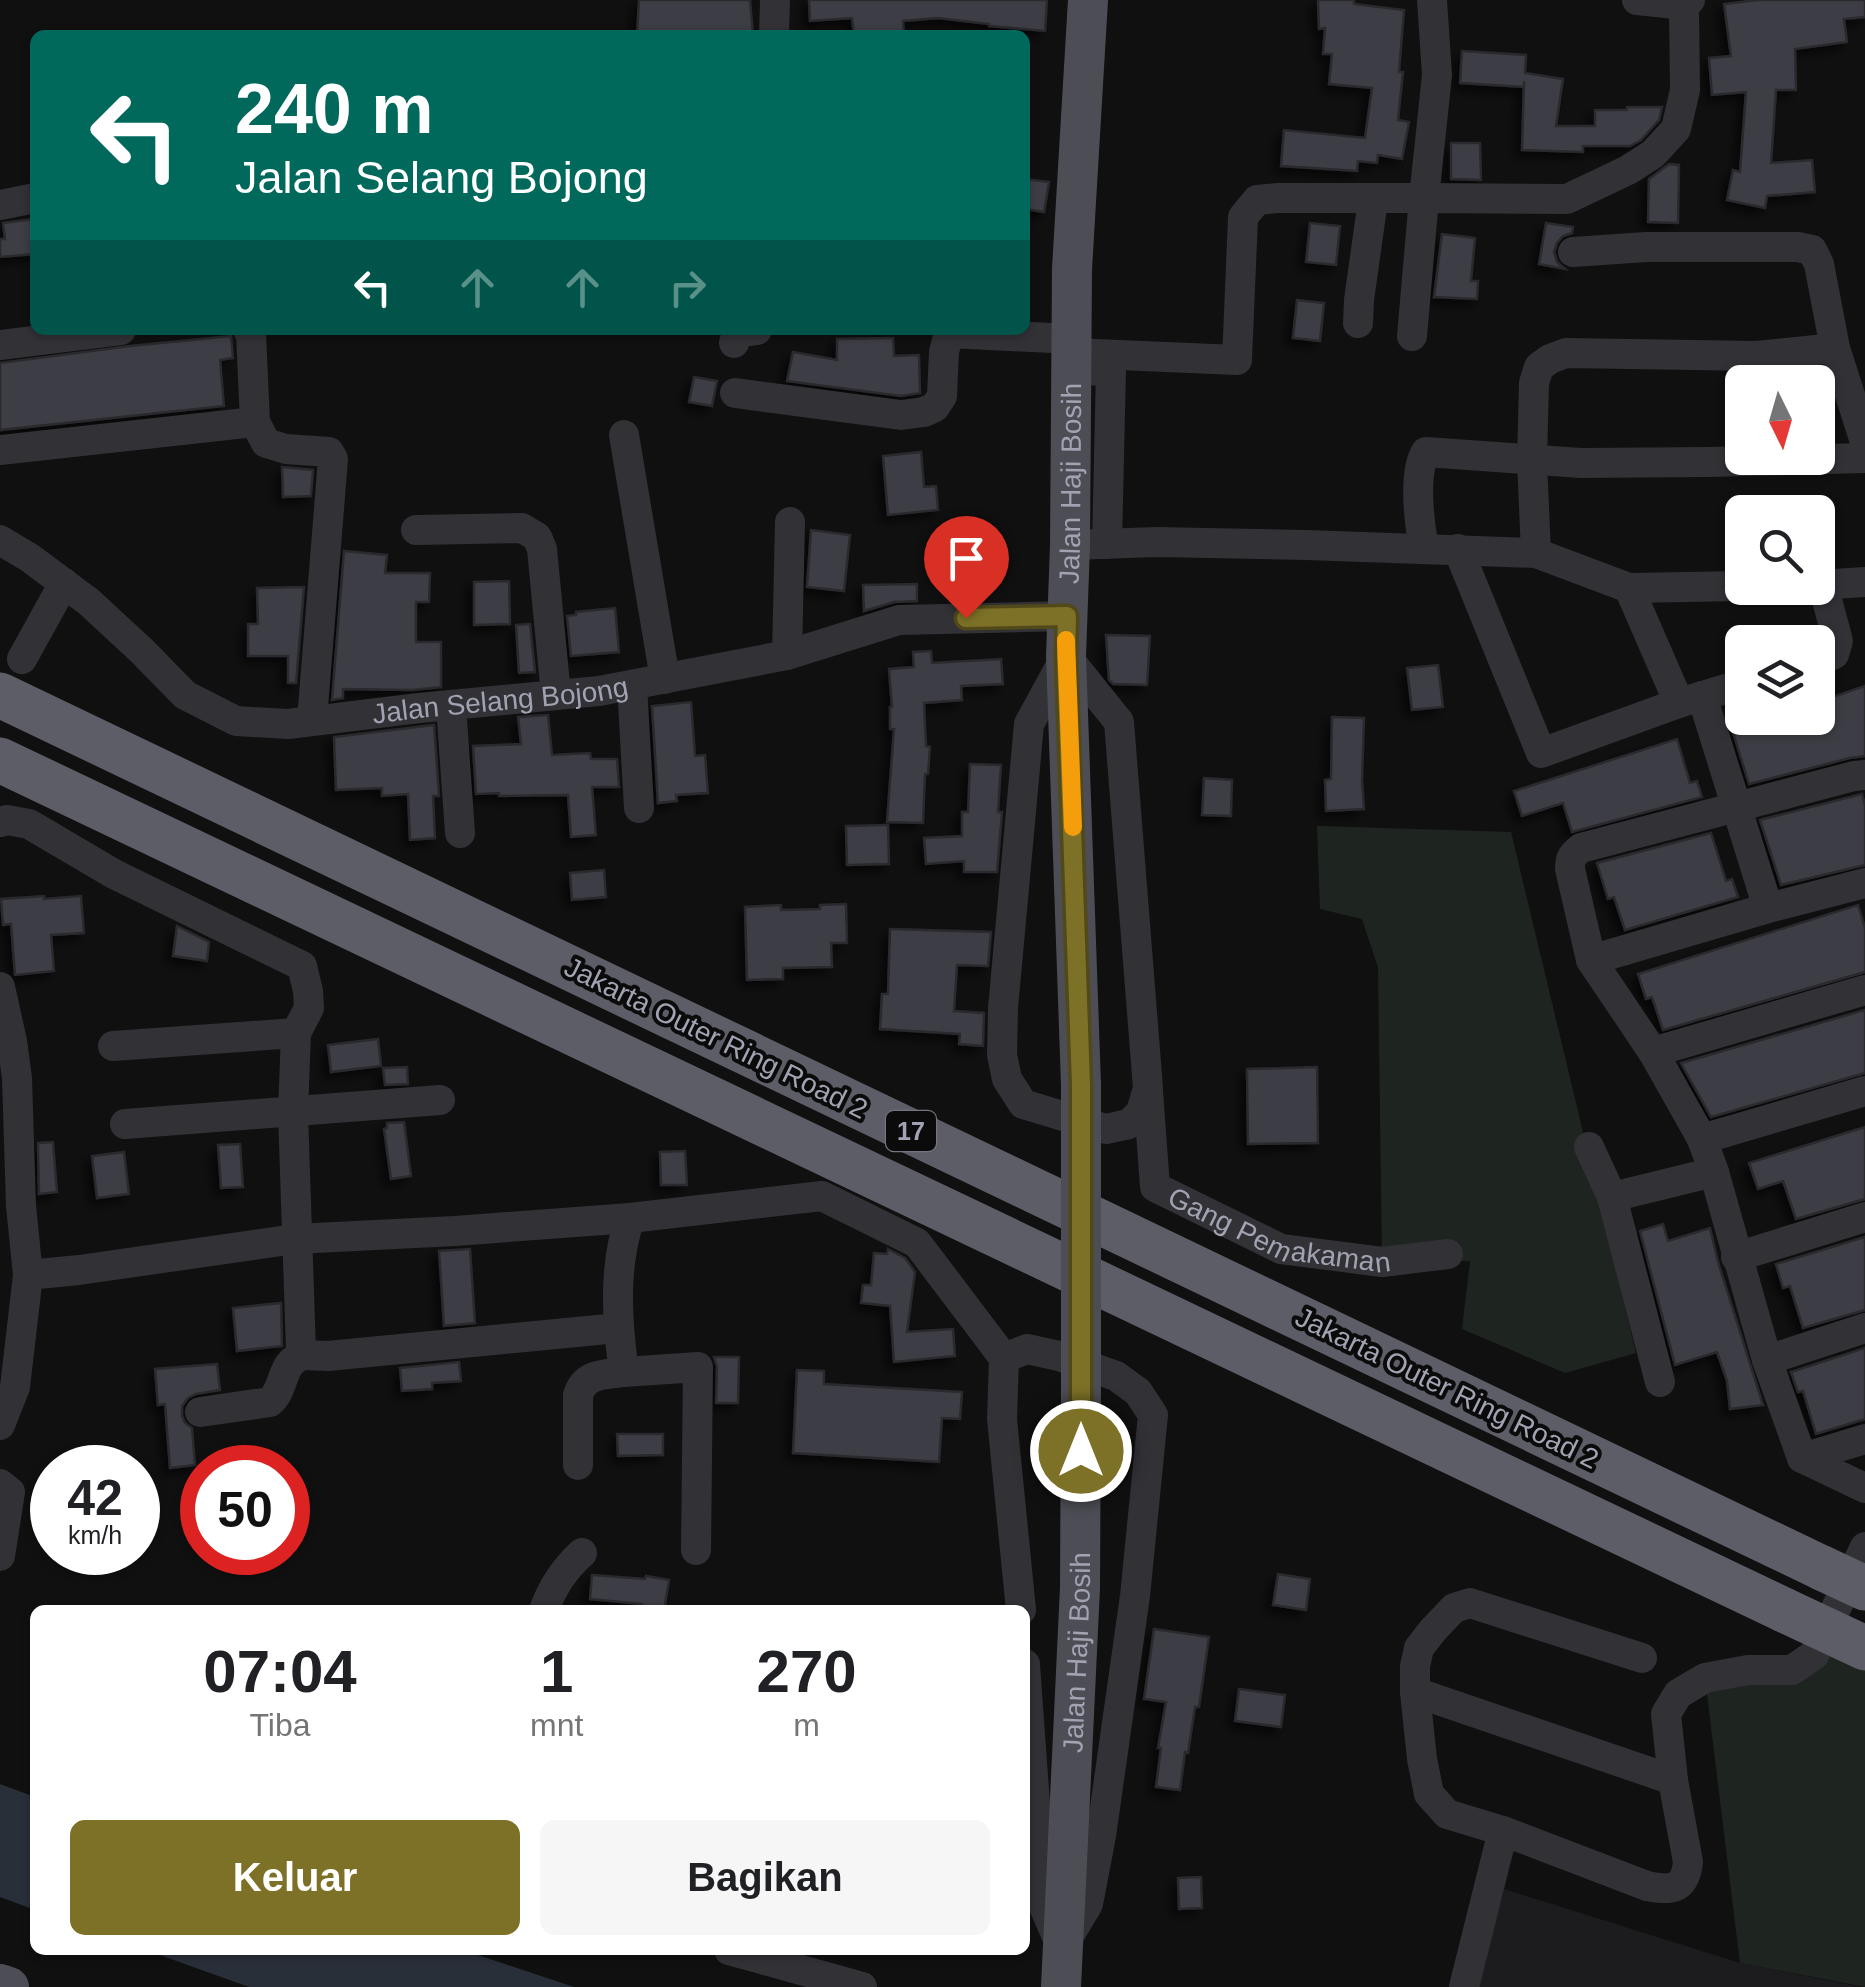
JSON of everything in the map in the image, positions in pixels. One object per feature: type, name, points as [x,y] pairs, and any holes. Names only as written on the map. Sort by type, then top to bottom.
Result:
[{"type":"highway","name":"Jakarta Outer Ring Road 2","points":[[11,677],[1865,1588]]},
{"type":"highway","name":"Jakarta Outer Ring Road 2","points":[[0,760],[1865,1648]]},
{"type":"main road","name":"Jalan Haji Bosih","points":[[1061,1968],[1080,1588],[1081,1085],[1066,636],[1088,544],[1072,354],[1072,269],[1088,0]]},
{"type":"main road","points":[[0,1984],[9,1987]]},
{"type":"street","points":[[774,30],[775,0]]},
{"type":"street","points":[[1412,336],[1438,75],[1432,0]]},
{"type":"street","points":[[961,335],[1072,354],[1237,360],[1243,217],[1257,200],[1567,199],[1628,170],[1653,154],[1673,134],[1686,76],[1688,3],[1637,0]]},
{"type":"street","points":[[0,205],[30,199]]},
{"type":"street","points":[[1358,323],[1373,200]]},
{"type":"street","points":[[1572,252],[1684,247],[1812,250],[1819,264],[1836,348],[1865,442]]},
{"type":"street","points":[[0,344],[78,335]]},
{"type":"street","points":[[251,335],[256,422],[266,442],[329,452],[333,459],[312,720]]},
{"type":"street","points":[[735,392],[902,415],[924,412],[935,407],[942,396],[944,335]]},
{"type":"street","points":[[1536,553],[1534,383],[1539,367],[1550,358],[1566,353],[1756,356],[1836,348]]},
{"type":"street","points":[[0,450],[256,422]]},
{"type":"street","points":[[624,435],[665,679]]},
{"type":"street","points":[[1424,547],[1419,468],[1426,452],[1532,461],[1865,458]]},
{"type":"street","points":[[787,655],[790,522]]},
{"type":"street","points":[[416,530],[522,528],[537,537],[542,549],[556,695]]},
{"type":"street","name":"Jalan Selang Bojong","points":[[0,540],[64,583],[131,641],[185,696],[236,721],[288,724],[599,692],[787,655],[899,620],[1066,636]]},
{"type":"street","points":[[1088,544],[1424,547],[1536,553],[1629,588],[1725,586]]},
{"type":"street","points":[[1458,550],[1541,754],[1725,689]]},
{"type":"street","points":[[1835,584],[1865,582]]},
{"type":"street","points":[[11,677],[64,583]]},
{"type":"street","points":[[1629,588],[1690,700],[1736,808],[1768,908]]},
{"type":"street","points":[[1066,636],[1119,722],[1148,1088],[1141,1112],[1129,1124],[1106,1129],[1023,1104],[1006,1080],[1002,1055],[1029,724],[1066,636]]},
{"type":"street","points":[[632,686],[639,808]]},
{"type":"street","points":[[451,706],[460,833]]},
{"type":"street","points":[[1860,775],[1581,848],[1571,855],[1570,869],[1592,960],[1653,1052],[1702,1139],[1767,1360],[1802,1458],[1865,1488]]},
{"type":"street","points":[[0,822],[29,824],[114,874],[302,966],[308,1008],[296,1033],[292,1113],[304,1355]]},
{"type":"street","points":[[1592,960],[1865,883]]},
{"type":"street","points":[[0,987],[17,1078],[21,1206],[28,1274],[15,1387],[0,1426]]},
{"type":"street","points":[[1653,1052],[1865,990]]},
{"type":"street","points":[[113,1046],[296,1033]]},
{"type":"street","name":"Gang Pemakaman","points":[[1148,1088],[1155,1187],[1280,1249],[1382,1262],[1448,1254]]},
{"type":"street","points":[[1702,1139],[1865,1090]]},
{"type":"street","points":[[125,1124],[440,1100]]},
{"type":"street","points":[[1590,1147],[1612,1196],[1660,1382]]},
{"type":"street","points":[[1612,1196],[1714,1172]]},
{"type":"street","points":[[28,1274],[296,1239],[630,1218],[822,1196],[918,1243],[1004,1358],[1002,1419],[1021,1605]]},
{"type":"street","points":[[1736,1257],[1865,1217]]},
{"type":"street","points":[[624,1372],[618,1328],[620,1246],[630,1218]]},
{"type":"street","points":[[200,1412],[270,1402],[278,1395],[284,1371],[295,1357],[304,1355],[328,1356],[618,1328]]},
{"type":"street","points":[[1767,1360],[1865,1328]]},
{"type":"street","points":[[1004,1358],[1027,1350],[1059,1356],[1116,1376],[1138,1392],[1153,1415],[1135,1596],[1101,1836],[1088,1904],[1061,1968]]},
{"type":"street","points":[[578,1465],[578,1395],[588,1379],[624,1372],[698,1367],[696,1550]]},
{"type":"street","points":[[1802,1458],[1865,1439]]},
{"type":"street","points":[[0,1484],[10,1492],[0,1556]]},
{"type":"street","points":[[1642,1658],[1470,1603],[1454,1608],[1419,1648],[1415,1666],[1422,1759],[1429,1794],[1446,1814],[1503,1831],[1647,1886],[1673,1888],[1686,1876],[1688,1862],[1666,1714],[1678,1694],[1706,1678],[1748,1670],[1792,1670],[1814,1654],[1865,1546]]},
{"type":"street","points":[[546,1605],[562,1573],[582,1552]]},
{"type":"street","points":[[1415,1692],[1673,1780]]},
{"type":"street","points":[[1030,1734],[1042,1902],[1061,1968]]},
{"type":"street","points":[[1464,1987],[1503,1831]]},
{"type":"street","points":[[747,1955],[862,1987]]},
{"type":"shaded area","points":[[1317,826],[1511,832],[1636,1353],[1565,1373],[1462,1329],[1470,1261],[1382,1262],[1378,967],[1362,919],[1320,909]]},
{"type":"shaded area","points":[[1865,1648],[1865,1987],[1740,1963],[1705,1678]]},
{"type":"shaded area","points":[[0,1784],[30,1795],[30,1908],[0,1897]]},
{"type":"shaded area","points":[[1504,1889],[1740,1963],[1861,1987],[1478,1987]]},
{"type":"shaded area","points":[[160,1955],[478,1955],[574,1987],[249,1987]]},
{"type":"building","points":[[639,0],[750,0],[753,30],[637,30]]},
{"type":"building","points":[[809,0],[1047,0],[1045,31],[938,18],[903,21],[904,30],[853,30],[852,18],[810,21]]},
{"type":"building","points":[[1318,0],[1354,0],[1354,4],[1404,10],[1398,120],[1409,122],[1402,159],[1378,155],[1377,163],[1358,161],[1357,171],[1281,166],[1284,130],[1365,138],[1372,88],[1329,84],[1332,54],[1323,54],[1325,28],[1319,29]]},
{"type":"building","points":[[1758,0],[1865,0],[1865,17],[1844,19],[1847,42],[1795,49],[1796,90],[1776,90],[1771,163],[1812,160],[1815,192],[1767,196],[1765,208],[1727,200],[1733,170],[1740,172],[1746,92],[1712,95],[1709,58],[1731,56],[1724,4]]},
{"type":"building","points":[[1462,51],[1526,55],[1525,73],[1563,79],[1556,126],[1595,126],[1595,110],[1627,107],[1662,107],[1659,120],[1630,146],[1583,146],[1583,152],[1522,150],[1524,87],[1460,83]]},
{"type":"building","points":[[1451,143],[1480,143],[1481,180],[1451,179]]},
{"type":"building","points":[[1669,164],[1679,165],[1678,223],[1648,222],[1649,179]]},
{"type":"building","points":[[1030,180],[1049,182],[1044,212],[1030,210]]},
{"type":"building","points":[[30,220],[30,254],[0,257],[0,239],[5,239],[3,223]]},
{"type":"building","points":[[1310,223],[1340,226],[1336,265],[1306,262]]},
{"type":"building","points":[[1546,223],[1573,227],[1572,233],[1557,243],[1554,252],[1565,269],[1539,264]]},
{"type":"building","points":[[1442,234],[1475,238],[1471,281],[1478,281],[1477,299],[1434,297]]},
{"type":"building","points":[[1297,300],[1324,303],[1320,341],[1293,338]]},
{"type":"building","points":[[231,336],[233,358],[220,360],[224,406],[0,430],[0,363]]},
{"type":"building","points":[[893,338],[894,356],[919,355],[920,393],[901,396],[787,381],[793,352],[837,360],[837,339]]},
{"type":"building","points":[[694,377],[717,381],[712,406],[689,402]]},
{"type":"building","points":[[921,452],[924,487],[936,486],[938,510],[888,515],[883,456]]},
{"type":"building","points":[[282,467],[313,470],[311,496],[283,497]]},
{"type":"building","points":[[811,530],[850,535],[844,591],[807,587]]},
{"type":"building","points":[[344,551],[387,555],[385,573],[430,573],[429,602],[416,602],[416,642],[441,642],[441,687],[343,689],[343,698],[332,700]]},
{"type":"building","points":[[509,581],[510,624],[474,625],[474,582]]},
{"type":"building","points":[[917,584],[917,601],[894,602],[864,611],[863,585]]},
{"type":"building","points":[[304,587],[296,683],[288,683],[288,656],[248,656],[248,624],[258,624],[257,588]]},
{"type":"building","points":[[615,608],[619,652],[571,656],[567,616]]},
{"type":"building","points":[[530,624],[535,672],[519,673],[516,625]]},
{"type":"building","points":[[1106,635],[1150,636],[1147,685],[1113,684],[1109,680]]},
{"type":"building","points":[[931,651],[932,663],[1001,659],[1003,684],[961,686],[962,700],[924,703],[926,746],[930,747],[923,823],[887,822],[894,729],[890,729],[889,669],[914,667],[913,652]]},
{"type":"building","points":[[1438,665],[1443,707],[1412,710],[1407,668]]},
{"type":"building","points":[[1865,686],[1865,756],[1749,784],[1734,735],[1835,735],[1835,696]]},
{"type":"building","points":[[691,702],[695,756],[705,755],[708,793],[676,795],[677,801],[658,803],[652,706]]},
{"type":"building","points":[[548,715],[552,755],[590,753],[591,759],[617,759],[619,787],[592,787],[596,835],[571,837],[568,795],[476,794],[473,746],[521,744],[518,717]]},
{"type":"building","points":[[1332,717],[1364,718],[1364,809],[1326,811]]},
{"type":"building","points":[[434,725],[439,796],[433,796],[435,838],[410,840],[408,794],[382,796],[382,788],[336,790],[334,737]]},
{"type":"building","points":[[1677,739],[1690,783],[1697,781],[1702,797],[1572,832],[1563,803],[1522,816],[1514,791]]},
{"type":"building","points":[[970,764],[1001,765],[997,872],[964,872],[964,861],[926,864],[924,838],[962,836],[962,812],[968,812]]},
{"type":"building","points":[[1204,778],[1232,780],[1231,816],[1202,815]]},
{"type":"building","points":[[1862,794],[1865,865],[1781,885],[1760,820]]},
{"type":"building","points":[[888,825],[889,864],[847,865],[846,826]]},
{"type":"building","points":[[1711,833],[1726,881],[1732,879],[1738,897],[1625,930],[1614,897],[1608,899],[1597,863]]},
{"type":"building","points":[[604,870],[606,897],[572,900],[570,873]]},
{"type":"building","points":[[81,896],[84,933],[51,935],[54,971],[15,975],[11,924],[3,925],[1,899]]},
{"type":"building","points":[[846,904],[847,943],[831,943],[832,967],[783,968],[783,979],[747,980],[745,907],[820,909],[820,905]]},
{"type":"building","points":[[1858,905],[1865,928],[1865,972],[1663,1030],[1652,997],[1646,999],[1638,974]]},
{"type":"building","points":[[177,926],[209,942],[207,961],[173,956]]},
{"type":"building","points":[[890,929],[991,932],[988,966],[957,965],[954,1011],[984,1013],[983,1046],[959,1044],[960,1034],[880,1029],[882,994],[888,994]]},
{"type":"building","points":[[1865,1010],[1865,1073],[1711,1117],[1681,1063]]},
{"type":"building","points":[[378,1039],[381,1066],[331,1072],[328,1045]]},
{"type":"building","points":[[407,1067],[408,1084],[385,1085],[383,1068]]},
{"type":"building","points":[[1317,1067],[1318,1143],[1248,1144],[1247,1069]]},
{"type":"building","points":[[404,1122],[411,1176],[391,1179],[384,1129],[387,1123]]},
{"type":"building","points":[[1865,1127],[1865,1199],[1796,1219],[1783,1181],[1758,1189],[1749,1163]]},
{"type":"building","points":[[53,1142],[57,1192],[39,1194],[38,1143]]},
{"type":"building","points":[[240,1144],[243,1187],[221,1188],[218,1145]]},
{"type":"building","points":[[685,1151],[687,1185],[661,1185],[660,1152]]},
{"type":"building","points":[[124,1152],[129,1194],[97,1198],[92,1156]]},
{"type":"building","points":[[1663,1224],[1668,1241],[1710,1228],[1763,1405],[1730,1409],[1727,1381],[1717,1352],[1675,1365],[1640,1231]]},
{"type":"building","points":[[1865,1237],[1865,1310],[1803,1328],[1790,1286],[1783,1288],[1776,1264]]},
{"type":"building","points":[[470,1249],[475,1323],[444,1326],[439,1251]]},
{"type":"building","points":[[888,1249],[905,1258],[915,1272],[907,1332],[953,1329],[955,1356],[894,1362],[890,1306],[861,1303],[863,1285],[871,1285],[874,1253],[887,1254]]},
{"type":"building","points":[[281,1303],[282,1346],[237,1351],[233,1308]]},
{"type":"building","points":[[1865,1348],[1865,1419],[1816,1434],[1803,1391],[1798,1392],[1791,1372]]},
{"type":"building","points":[[714,1357],[739,1357],[738,1403],[716,1403]]},
{"type":"building","points":[[459,1362],[461,1381],[432,1383],[432,1389],[402,1391],[400,1368]]},
{"type":"building","points":[[217,1364],[220,1390],[196,1394],[182,1406],[185,1423],[192,1428],[193,1445],[180,1445],[180,1467],[170,1468],[165,1404],[158,1405],[155,1369]]},
{"type":"building","points":[[797,1370],[824,1371],[824,1384],[962,1392],[960,1419],[942,1418],[939,1462],[793,1453]]},
{"type":"building","points":[[617,1434],[663,1434],[663,1455],[618,1456]]},
{"type":"building","points":[[1278,1574],[1310,1579],[1306,1610],[1273,1605]]},
{"type":"building","points":[[592,1575],[669,1580],[665,1605],[590,1599]]},
{"type":"building","points":[[1154,1629],[1209,1637],[1199,1707],[1195,1707],[1180,1790],[1156,1787],[1166,1702],[1144,1699]]},
{"type":"building","points":[[1239,1689],[1285,1695],[1281,1727],[1235,1721]]},
{"type":"building","points":[[1201,1877],[1202,1908],[1179,1909],[1178,1878]]},
{"type":"slow traffic","points":[[1066,640],[1073,827]]},
{"type":"route","points":[[966,618],[1067,616],[1081,1085],[1081,1451]]}]
